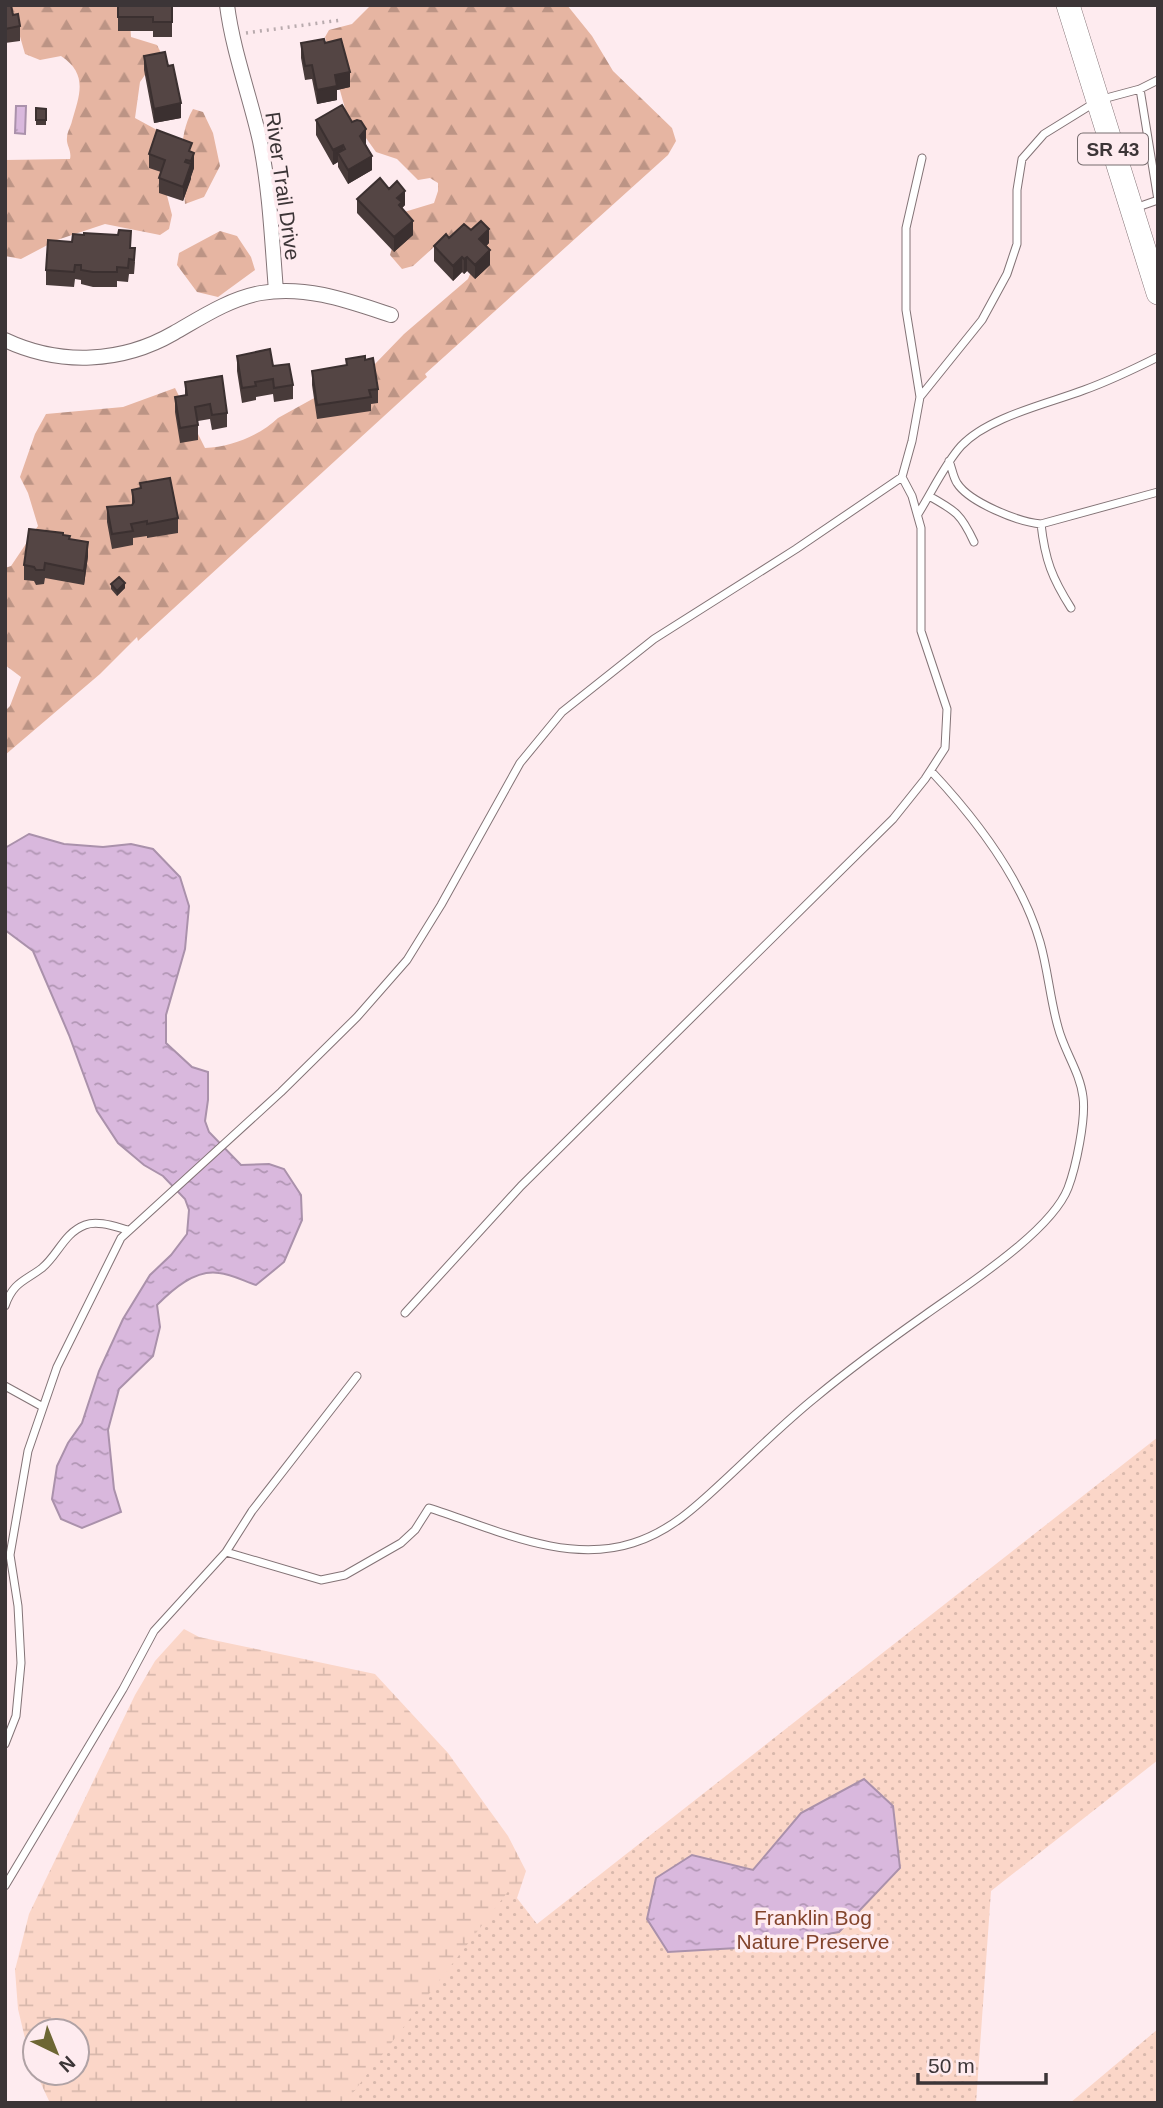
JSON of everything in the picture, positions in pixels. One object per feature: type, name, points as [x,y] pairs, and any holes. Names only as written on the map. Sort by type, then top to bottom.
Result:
[{"type":"main road","name":"SR 43","points":[[1068,5],[1158,293]]},
{"type":"street","name":"River Trail Drive","points":[[227,5],[232,36],[260,144],[276,291]]},
{"type":"street","points":[[5,340],[35,352],[74,358],[112,356],[156,343],[239,299],[276,291],[328,295],[391,315]]},
{"type":"lane","points":[[920,397],[982,320],[1007,274],[1017,244],[1017,190],[1022,159],[1044,134],[1099,100],[1140,89],[1158,80]]},
{"type":"lane","points":[[1131,209],[1158,200],[1140,89]]},
{"type":"lane","points":[[405,1313],[521,1186],[893,819],[931,771],[945,748],[947,709],[921,631],[922,557],[918,514],[902,477],[920,397],[906,310],[906,228],[922,158]]},
{"type":"lane","points":[[918,514],[949,461],[962,445],[994,424],[1085,390],[1158,357]]},
{"type":"lane","points":[[949,461],[956,481],[965,492],[1016,519],[1041,524],[1158,492]]},
{"type":"lane","points":[[5,1744],[16,1716],[21,1663],[18,1606],[8,1555],[28,1451],[57,1367],[121,1238],[242,1128],[357,1017],[407,960],[441,905],[520,763],[562,712],[654,639],[796,550],[902,477]]},
{"type":"lane","points":[[929,496],[964,519],[974,541]]},
{"type":"lane","points":[[1041,524],[1044,548],[1053,579],[1071,608]]},
{"type":"lane","points":[[226,1552],[321,1580],[345,1575],[401,1543],[415,1530],[429,1508],[564,1549],[598,1550],[633,1544],[680,1520],[814,1398],[881,1346],[976,1280],[1056,1211],[1068,1190],[1079,1150],[1084,1098],[1058,1030],[1040,942],[1025,902],[991,845],[960,802],[931,771]]},
{"type":"lane","points":[[5,1306],[8,1297],[22,1280],[44,1267],[57,1248],[86,1224],[109,1225],[128,1230]]},
{"type":"lane","points":[[5,1886],[123,1689],[154,1631],[226,1552],[252,1511],[357,1376]]},
{"type":"lane","points":[[5,1387],[43,1407]]},
{"type":"path","points":[[232,36],[341,20]]},
{"type":"green space","points":[[11,5],[129,5],[131,37],[157,45],[165,61],[152,65],[140,82],[135,118],[168,136],[163,180],[172,215],[169,229],[160,235],[105,224],[57,240],[21,259],[5,256],[5,160],[70,159],[67,136],[80,85],[75,70],[61,56],[40,60],[25,54]]},
{"type":"green space","points":[[371,5],[567,5],[592,36],[613,71],[672,128],[676,141],[668,155],[425,374],[427,377],[138,641],[137,637],[100,674],[5,755],[5,711],[10,706],[21,677],[5,665],[5,568],[11,566],[38,526],[20,477],[35,434],[46,414],[123,407],[175,388],[205,448],[235,443],[374,365],[404,334],[468,279],[479,253],[458,237],[445,237],[413,266],[402,269],[390,255],[401,213],[434,203],[438,183],[430,178],[418,180],[397,159],[376,152],[361,131],[348,119],[325,37],[329,30],[352,24]]},
{"type":"green space","points":[[193,109],[203,112],[213,133],[220,166],[204,197],[185,204],[182,144]]},
{"type":"green space","points":[[220,231],[237,236],[251,257],[255,270],[218,297],[197,292],[177,265],[179,253]]},
{"type":"green space","name":"Franklin Bog Nature Preserve","points":[[1158,1437],[1158,1760],[991,1891],[976,2103],[345,2103],[510,1889],[537,1924]]},
{"type":"green space","points":[[184,1629],[199,1637],[375,1674],[448,1753],[508,1836],[526,1871],[507,1928],[370,2103],[50,2103],[43,2087],[91,2087],[91,2017],[21,2017],[21,2022],[15,1970],[29,1914],[135,1695],[155,1661]]},
{"type":"green space","points":[[1158,2029],[1158,2103],[1070,2103]]},
{"type":"water","points":[[16,106],[26,106],[25,134],[15,133]]},
{"type":"water","points":[[29,834],[64,844],[103,847],[131,844],[153,849],[180,877],[189,906],[185,949],[166,1015],[166,1043],[192,1067],[208,1072],[205,1121],[209,1132],[241,1165],[269,1164],[284,1169],[301,1195],[302,1220],[284,1262],[256,1285],[224,1274],[201,1274],[177,1287],[157,1305],[160,1327],[153,1356],[119,1389],[108,1430],[114,1489],[121,1512],[82,1528],[61,1519],[52,1499],[57,1466],[82,1423],[99,1371],[123,1319],[150,1275],[171,1255],[187,1234],[189,1210],[185,1199],[163,1176],[144,1165],[118,1143],[97,1111],[69,1035],[33,951],[5,930],[5,848]]},
{"type":"water","points":[[864,1779],[893,1806],[900,1868],[839,1932],[755,1947],[668,1952],[647,1919],[656,1878],[692,1855],[753,1870],[801,1813]]},
{"type":"building","points":[[5,5],[11,5],[13,15],[18,14],[20,26],[5,29]]},
{"type":"building","points":[[118,5],[172,5],[172,22],[153,22],[153,17],[118,17]]},
{"type":"building","points":[[324,39],[325,43],[341,39],[350,72],[335,75],[337,86],[317,90],[312,65],[305,66],[301,43]]},
{"type":"building","points":[[165,52],[168,66],[173,65],[181,103],[154,109],[144,56]]},
{"type":"building","points":[[342,105],[352,122],[361,121],[366,129],[360,136],[372,156],[348,170],[338,153],[345,149],[343,145],[333,150],[316,120]]},
{"type":"building","points":[[36,108],[46,109],[46,120],[36,120]]},
{"type":"building","points":[[157,130],[192,143],[189,151],[194,153],[191,161],[185,162],[191,164],[183,187],[159,178],[165,160],[149,154]]},
{"type":"building","points":[[380,178],[389,189],[397,181],[405,191],[397,198],[402,202],[399,205],[413,221],[394,237],[357,199]]},
{"type":"building","points":[[481,221],[489,229],[479,239],[490,250],[475,265],[467,257],[462,257],[453,266],[434,246],[446,234],[449,238],[464,224],[471,230]]},
{"type":"building","points":[[119,230],[131,231],[130,248],[135,248],[134,260],[129,259],[128,268],[117,267],[117,272],[93,272],[81,270],[81,265],[75,265],[74,272],[46,270],[48,240],[72,242],[73,234],[118,235]]},
{"type":"building","points":[[270,349],[273,366],[289,364],[293,385],[274,388],[273,379],[255,382],[256,386],[242,388],[237,356]]},
{"type":"building","points":[[365,356],[365,360],[373,358],[378,389],[369,390],[371,397],[317,405],[312,371],[347,365],[346,359]]},
{"type":"building","points":[[222,376],[227,413],[212,415],[210,404],[195,407],[198,425],[180,428],[175,397],[187,395],[185,382]]},
{"type":"building","points":[[170,478],[178,518],[131,524],[133,531],[112,534],[107,507],[132,505],[132,490],[141,488],[140,483]]},
{"type":"building","points":[[29,529],[63,533],[70,536],[69,539],[88,542],[84,571],[45,563],[44,570],[24,565]]},
{"type":"building","points":[[119,577],[125,583],[117,591],[111,584]]}]
